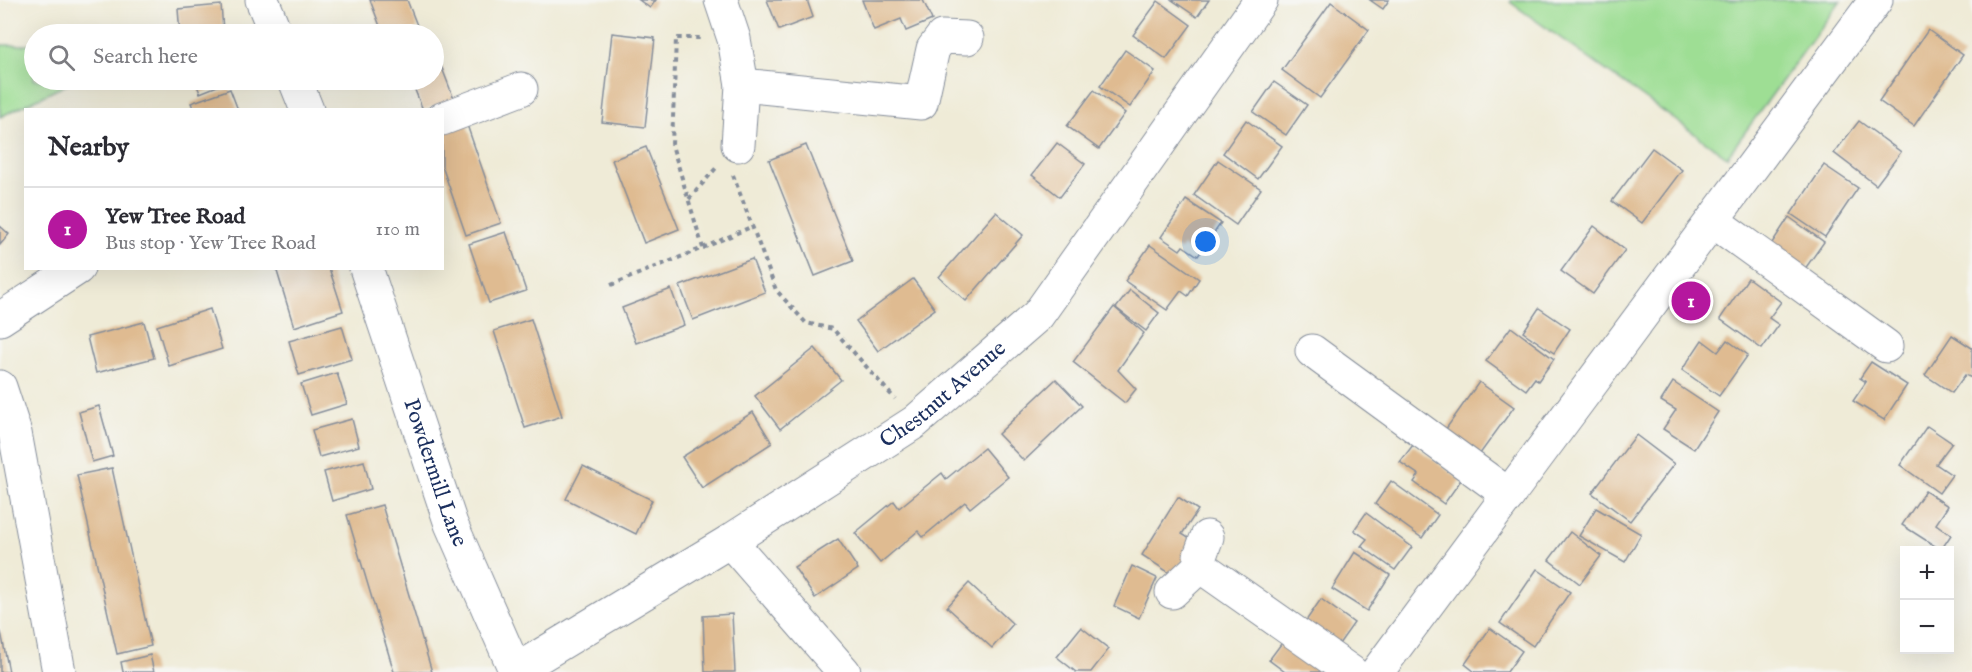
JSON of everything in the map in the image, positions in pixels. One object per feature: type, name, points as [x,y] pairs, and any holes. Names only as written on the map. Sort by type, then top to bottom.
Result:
[{"type":"street","points":[[262,0],[272,24]]},
{"type":"street","points":[[721,0],[734,39],[742,85],[738,145]]},
{"type":"street","name":"Chestnut Avenue","points":[[515,672],[730,542],[915,422],[1038,315],[1261,0]]},
{"type":"street","points":[[1377,672],[1876,0]]},
{"type":"street","points":[[742,85],[921,103],[933,49],[942,37],[967,38]]},
{"type":"street","points":[[444,118],[521,88]]},
{"type":"street","points":[[299,90],[306,108]]},
{"type":"street","points":[[1713,221],[1886,346]]},
{"type":"street","points":[[0,319],[75,270]]},
{"type":"street","name":"Powdermill Lane","points":[[367,270],[451,524],[515,672]]},
{"type":"street","points":[[1312,351],[1509,495]]},
{"type":"street","points":[[0,387],[15,433],[59,672]]},
{"type":"street","points":[[730,542],[844,672]]},
{"type":"street","points":[[1172,592],[1203,552],[1351,672]]},
{"type":"path","points":[[703,248],[672,145],[676,38],[734,39]]},
{"type":"path","points":[[689,199],[738,145]]},
{"type":"path","points":[[738,145],[732,172],[776,290],[806,323],[833,328],[915,422]]},
{"type":"path","points":[[611,285],[731,238],[753,226]]},
{"type":"green space","points":[[1512,0],[1841,0],[1727,157],[1510,2]]},
{"type":"green space","points":[[0,45],[24,45],[24,90],[55,90],[0,117]]},
{"type":"building","points":[[370,0],[407,0],[416,24],[379,24]]},
{"type":"building","points":[[639,0],[656,0],[650,8]]},
{"type":"building","points":[[767,0],[807,0],[813,17],[779,30]]},
{"type":"building","points":[[862,0],[923,0],[932,20],[906,31],[901,19],[874,30]]},
{"type":"building","points":[[1172,0],[1209,0],[1197,17]]},
{"type":"building","points":[[1370,0],[1389,0],[1383,9]]},
{"type":"building","points":[[1158,1],[1191,25],[1166,59],[1133,35]]},
{"type":"building","points":[[1331,2],[1369,30],[1320,98],[1282,70]]},
{"type":"building","points":[[221,5],[223,24],[179,24],[178,9]]},
{"type":"building","points":[[1928,30],[1963,55],[1914,126],[1879,101]]},
{"type":"building","points":[[612,33],[655,38],[645,127],[602,122]]},
{"type":"building","points":[[1125,50],[1155,71],[1130,107],[1100,86]]},
{"type":"building","points":[[444,73],[454,99],[422,108],[415,90],[444,90]]},
{"type":"building","points":[[1274,82],[1307,105],[1286,135],[1253,112]]},
{"type":"building","points":[[230,90],[237,108],[193,108],[191,103]]},
{"type":"building","points":[[1094,90],[1125,113],[1099,149],[1067,126]]},
{"type":"building","points":[[465,119],[501,223],[466,235],[444,172],[444,127]]},
{"type":"building","points":[[1246,120],[1282,146],[1258,179],[1223,153]]},
{"type":"building","points":[[1859,121],[1901,152],[1876,185],[1834,153]]},
{"type":"building","points":[[1057,143],[1085,164],[1060,197],[1032,175]]},
{"type":"building","points":[[806,145],[853,261],[815,276],[769,160]]},
{"type":"building","points":[[646,147],[679,229],[644,243],[612,160]]},
{"type":"building","points":[[1652,148],[1682,170],[1642,223],[1612,201]]},
{"type":"building","points":[[1218,160],[1261,189],[1236,225],[1194,195]]},
{"type":"building","points":[[1824,165],[1858,188],[1825,237],[1791,214]]},
{"type":"building","points":[[1186,200],[1221,223],[1198,256],[1183,246],[1180,250],[1161,237]]},
{"type":"building","points":[[996,212],[1023,235],[966,301],[939,277]]},
{"type":"building","points":[[1789,217],[1824,242],[1802,273],[1768,249]]},
{"type":"building","points":[[0,226],[9,234],[0,245]]},
{"type":"building","points":[[1594,226],[1625,250],[1593,294],[1561,271]]},
{"type":"building","points":[[506,232],[526,291],[489,303],[469,244]]},
{"type":"building","points":[[1150,245],[1199,279],[1188,296],[1181,291],[1167,310],[1125,281]]},
{"type":"building","points":[[752,259],[765,292],[693,320],[680,286]]},
{"type":"building","points":[[277,270],[330,270],[343,311],[294,327]]},
{"type":"building","points":[[1748,278],[1781,302],[1769,318],[1779,325],[1762,349],[1720,319]]},
{"type":"building","points":[[913,279],[935,309],[878,351],[856,321]]},
{"type":"building","points":[[671,289],[684,325],[636,343],[622,308]]},
{"type":"building","points":[[1130,290],[1159,313],[1146,331],[1116,308]]},
{"type":"building","points":[[1114,307],[1144,333],[1118,370],[1136,389],[1125,403],[1073,362]]},
{"type":"building","points":[[1539,308],[1570,329],[1554,353],[1523,332]]},
{"type":"building","points":[[210,309],[222,349],[169,366],[157,326]]},
{"type":"building","points":[[531,319],[562,416],[525,428],[494,331]]},
{"type":"building","points":[[144,322],[154,358],[96,373],[87,337]]},
{"type":"building","points":[[342,326],[352,359],[299,375],[289,341]]},
{"type":"building","points":[[1511,327],[1554,359],[1538,381],[1535,378],[1526,390],[1486,361]]},
{"type":"building","points":[[1952,335],[1972,348],[1972,378],[1965,375],[1952,393],[1925,375]]},
{"type":"building","points":[[1702,340],[1718,352],[1727,340],[1748,355],[1719,396],[1682,370]]},
{"type":"building","points":[[815,348],[841,380],[780,429],[755,396]]},
{"type":"building","points":[[1871,362],[1907,385],[1884,420],[1853,401],[1866,382],[1860,378]]},
{"type":"building","points":[[337,373],[347,404],[311,415],[301,384]]},
{"type":"building","points":[[1056,379],[1082,406],[1024,461],[998,434]]},
{"type":"building","points":[[1479,382],[1514,407],[1477,458],[1443,433]]},
{"type":"building","points":[[1673,382],[1718,412],[1694,449],[1663,429],[1676,410],[1661,401]]},
{"type":"building","points":[[99,406],[113,456],[92,462],[79,412]]},
{"type":"building","points":[[753,412],[772,443],[702,488],[682,457]]},
{"type":"building","points":[[352,419],[359,446],[319,457],[312,430]]},
{"type":"building","points":[[1927,426],[1952,443],[1936,464],[1952,475],[1939,493],[1900,465]]},
{"type":"building","points":[[1636,435],[1674,464],[1630,521],[1592,493]]},
{"type":"building","points":[[1413,445],[1461,480],[1444,504],[1414,482],[1419,475],[1400,462]]},
{"type":"building","points":[[984,448],[1008,477],[970,508],[965,502],[923,537],[918,531],[880,563],[855,533],[894,501],[899,508],[942,473],[946,479]]},
{"type":"building","points":[[364,461],[371,489],[332,501],[324,472]]},
{"type":"building","points":[[583,466],[652,500],[636,534],[566,499]]},
{"type":"building","points":[[112,468],[151,646],[117,654],[77,475]]},
{"type":"building","points":[[1391,481],[1438,515],[1422,538],[1375,504]]},
{"type":"building","points":[[1925,491],[1948,506],[1936,524],[1951,535],[1944,546],[1935,546],[1902,525]]},
{"type":"building","points":[[1178,497],[1198,510],[1182,534],[1195,542],[1174,576],[1142,555]]},
{"type":"building","points":[[382,505],[432,672],[394,672],[347,515]]},
{"type":"building","points":[[1596,508],[1641,534],[1625,562],[1579,536]]},
{"type":"building","points":[[1366,513],[1412,547],[1395,570],[1361,546],[1367,539],[1354,530]]},
{"type":"building","points":[[1570,532],[1601,556],[1580,584],[1549,560]]},
{"type":"building","points":[[838,539],[858,569],[815,598],[794,567]]},
{"type":"building","points":[[1355,552],[1390,575],[1367,611],[1332,589]]},
{"type":"building","points":[[1132,566],[1157,578],[1139,618],[1114,606]]},
{"type":"building","points":[[1537,569],[1570,592],[1533,646],[1500,623]]},
{"type":"building","points":[[969,583],[1013,624],[992,648],[947,607]]},
{"type":"building","points":[[1321,599],[1354,623],[1334,651],[1301,628]]},
{"type":"building","points":[[732,614],[735,672],[705,672],[703,616]]},
{"type":"building","points":[[1081,627],[1109,649],[1091,672],[1076,672],[1057,657]]},
{"type":"building","points":[[1490,628],[1522,651],[1507,672],[1475,672],[1465,664]]},
{"type":"building","points":[[1,632],[9,672],[0,672]]},
{"type":"building","points":[[1287,636],[1325,665],[1319,672],[1285,672],[1269,660]]},
{"type":"building","points":[[150,655],[154,672],[123,672],[121,662]]},
{"type":"place","name":"Yew Tree Road","points":[[1691,301]]}]
